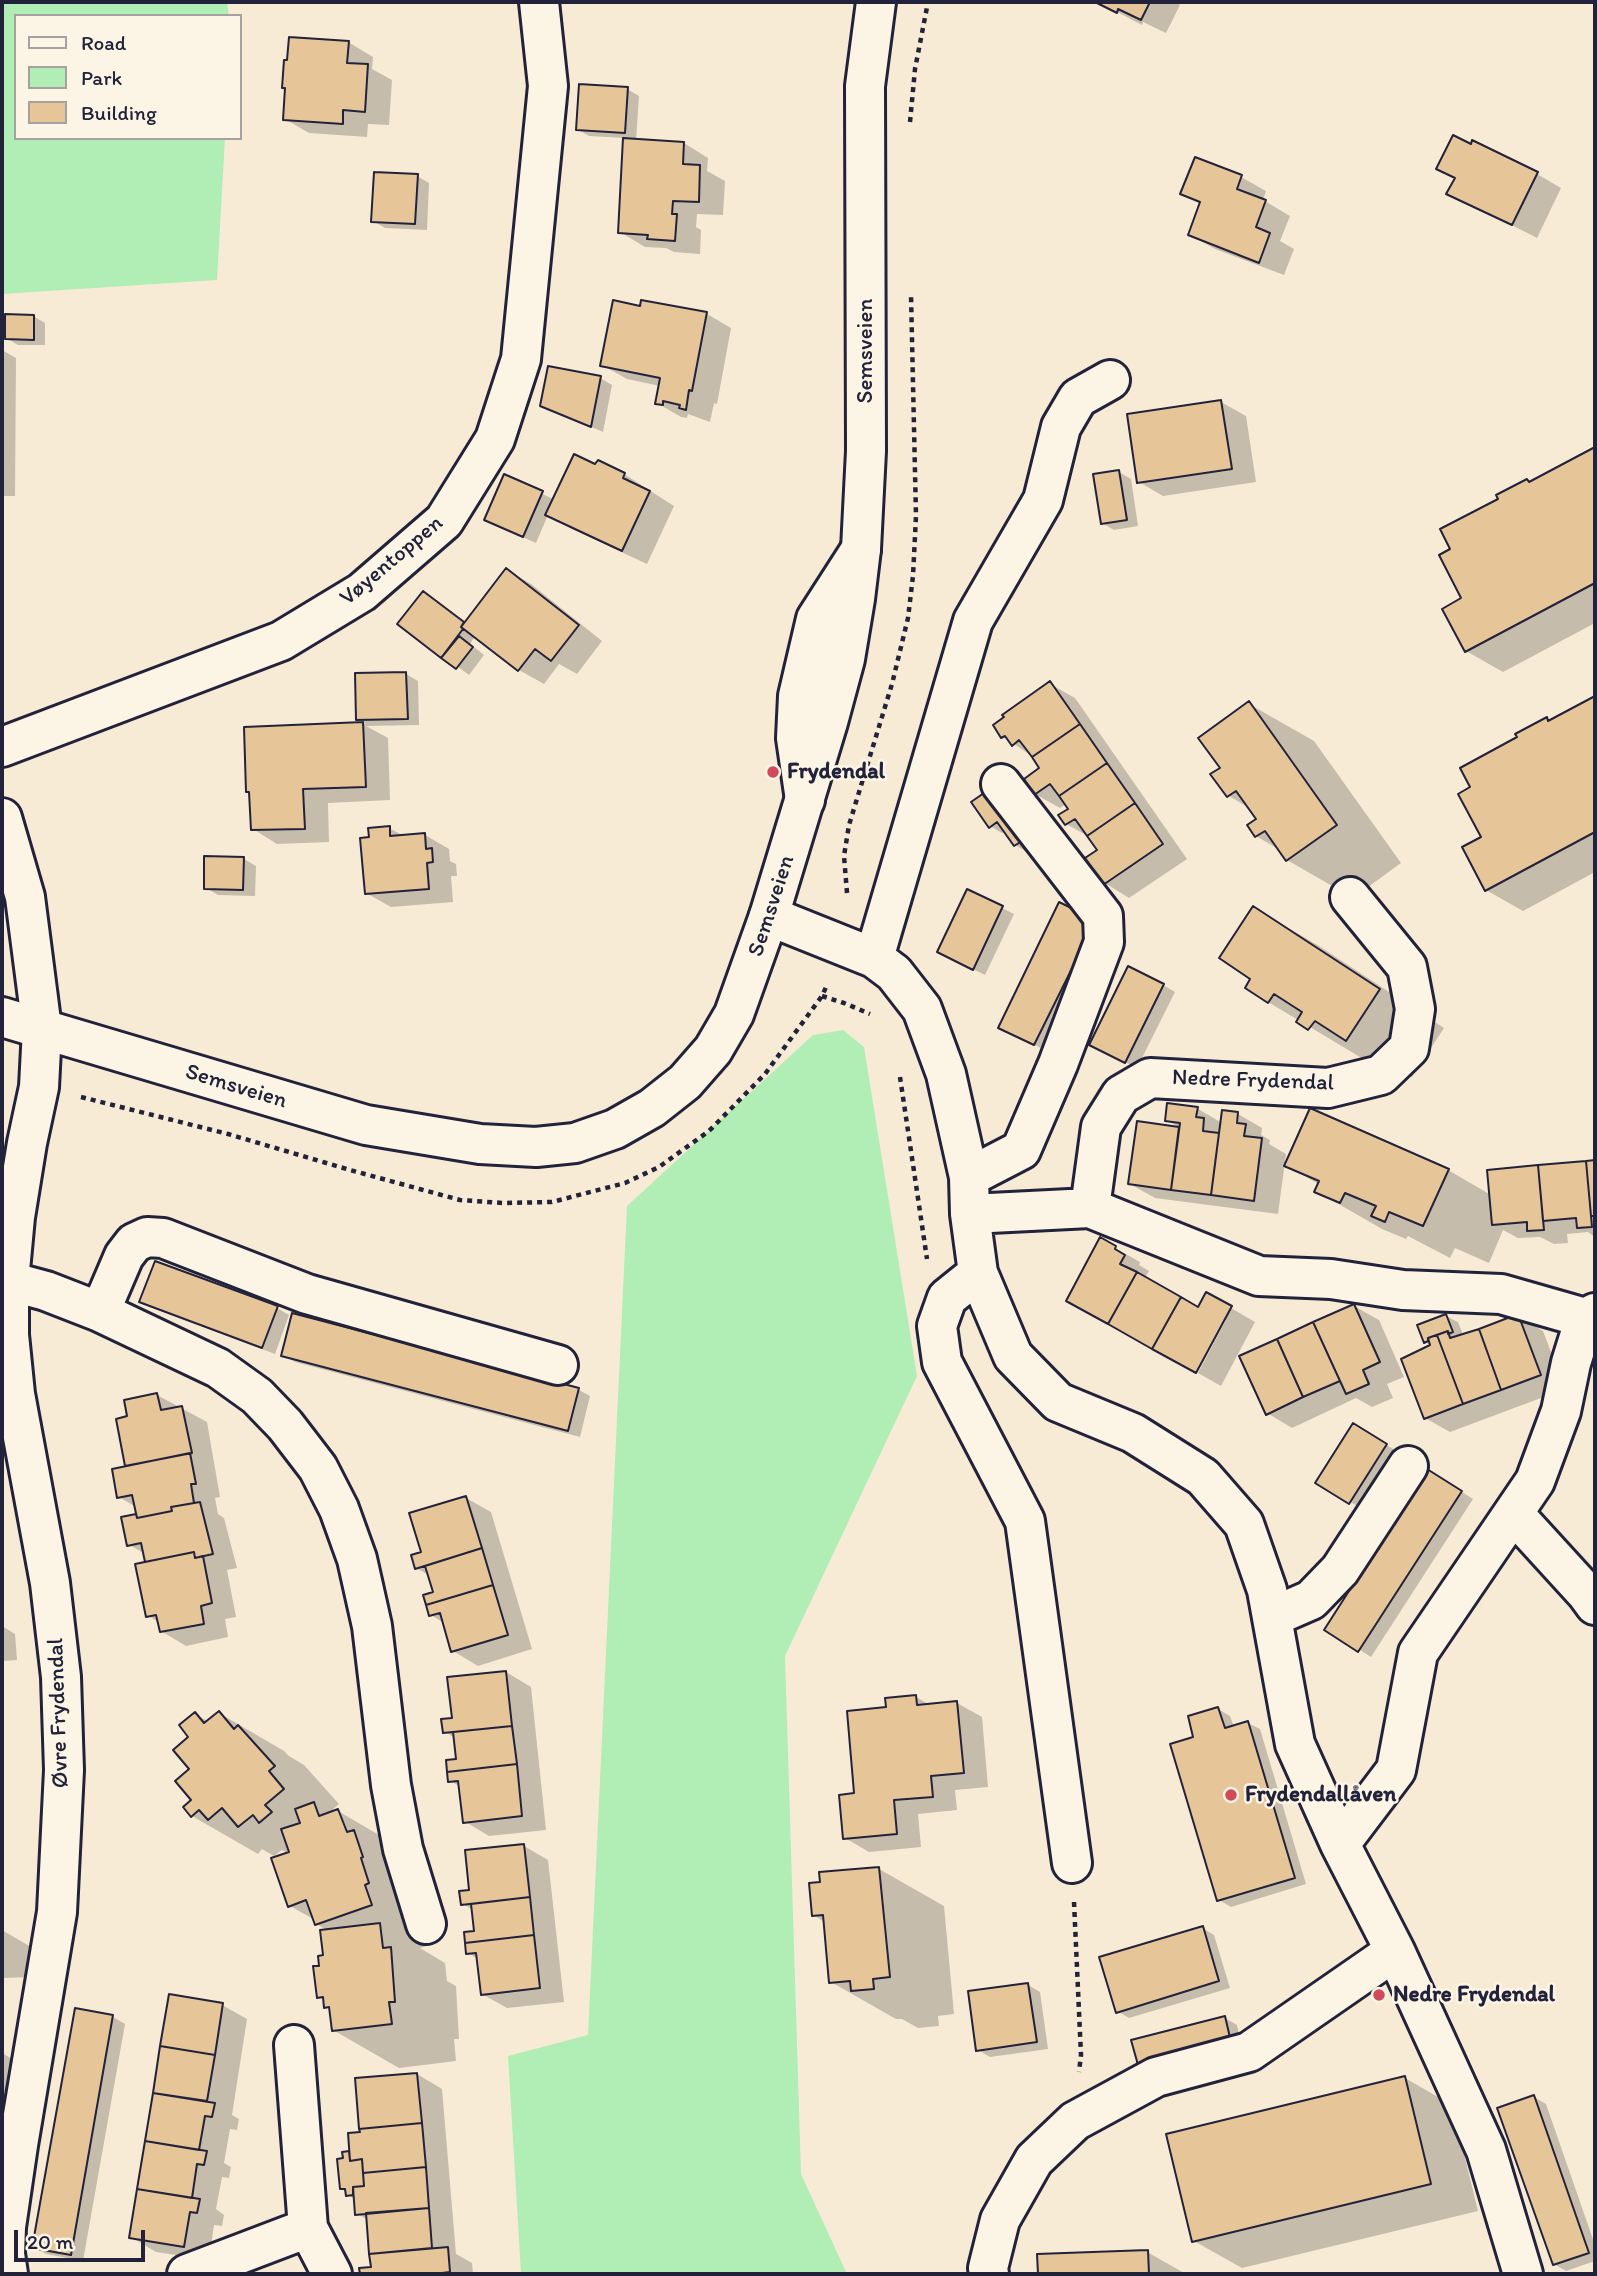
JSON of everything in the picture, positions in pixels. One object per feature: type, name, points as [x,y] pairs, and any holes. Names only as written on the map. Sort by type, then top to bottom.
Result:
[{"type":"street","name":"Vøyentoppen","points":[[2,747],[281,641],[362,592],[444,521],[495,439],[521,359],[548,86],[539,2]]},
{"type":"street","name":"Semsveien","points":[[2,1017],[366,1125],[480,1144],[536,1147],[575,1143],[615,1129],[652,1108],[685,1082],[713,1050],[734,1014],[769,916],[845,659],[861,550],[866,451],[865,86],[876,2]]},
{"type":"street","points":[[859,951],[973,621],[1043,500],[1061,427],[1078,398],[1110,380]]},
{"type":"street","points":[[970,1196],[1021,1150],[1058,1064],[1104,942],[1102,916],[1000,784]]},
{"type":"street","points":[[2,818],[25,897],[42,1029]]},
{"type":"street","name":"Nedre Frydendal","points":[[1090,1208],[1101,1127],[1121,1095],[1150,1078],[1328,1088],[1381,1075],[1409,1048],[1415,1009],[1407,967],[1350,897]]},
{"type":"street","points":[[769,916],[859,951],[894,973],[922,1009],[946,1074],[970,1196],[978,1273],[1013,1356],[1058,1402],[1133,1433],[1203,1478],[1244,1524],[1267,1590],[1295,1744],[1340,1844],[1395,1951],[1486,2150],[1522,2274]]},
{"type":"street","name":"Øvre Frydendal","points":[[8,2274],[5,2254],[10,2148],[57,1912],[64,1770],[58,1650],[50,1583],[15,1394],[9,1335],[9,1281],[15,1217],[39,1087],[42,1029]]},
{"type":"street","points":[[970,1196],[1090,1208],[1259,1276],[1331,1279],[1403,1290],[1501,1294],[1590,1315],[1570,1363],[1561,1411],[1535,1481],[1418,1653],[1396,1770],[1340,1844]]},
{"type":"street","points":[[100,1312],[124,1256],[134,1243],[146,1237],[163,1238],[307,1294],[558,1365]]},
{"type":"street","points":[[978,1273],[947,1298],[937,1326],[942,1362],[1025,1521],[1072,1863]]},
{"type":"street","points":[[9,1281],[100,1312],[218,1368],[257,1396],[285,1424],[318,1468],[339,1509],[357,1559],[372,1626],[391,1785],[403,1849],[426,1924]]},
{"type":"street","points":[[1272,1617],[1311,1600],[1340,1570],[1408,1466]]},
{"type":"street","points":[[1514,1514],[1595,1605]]},
{"type":"street","points":[[989,2274],[988,2268],[1000,2220],[1034,2160],[1075,2121],[1156,2077],[1250,2052],[1395,1951]]},
{"type":"street","points":[[294,2045],[308,2228],[332,2274]]},
{"type":"street","points":[[187,2274],[308,2228]]},
{"type":"path","points":[[909,133],[915,69],[928,2]]},
{"type":"path","points":[[39,1087],[228,1134],[460,1200],[503,1203],[551,1202],[625,1183],[659,1167],[709,1131],[765,1073],[859,951],[850,910],[844,856],[849,825],[892,684],[908,618],[913,576],[916,516],[911,283]]},
{"type":"path","points":[[822,996],[874,1016]]},
{"type":"path","points":[[900,1074],[927,1260]]},
{"type":"path","points":[[1072,1863],[1081,2055],[1075,2121]]},
{"type":"green space","points":[[2,2],[227,2],[229,14],[14,14],[14,140],[225,140],[217,280],[2,294]]},
{"type":"green space","points":[[843,1030],[864,1047],[917,1376],[785,1656],[801,2174],[847,2274],[521,2274],[508,2056],[588,2035],[627,1206],[813,1035]]},
{"type":"building","points":[[1098,2],[1150,2],[1141,20],[1118,9],[1117,13]]},
{"type":"building","points":[[289,37],[349,41],[347,63],[368,64],[365,112],[343,110],[343,124],[283,120],[284,60],[287,60]]},
{"type":"building","points":[[579,84],[628,87],[625,133],[576,130]]},
{"type":"building","points":[[1453,135],[1471,144],[1472,140],[1538,172],[1512,225],[1446,194],[1455,178],[1436,169]]},
{"type":"building","points":[[623,138],[684,142],[683,164],[700,165],[699,202],[673,201],[672,214],[677,214],[675,241],[647,239],[648,235],[618,233]]},
{"type":"building","points":[[1195,157],[1242,175],[1237,189],[1266,200],[1256,227],[1270,233],[1259,263],[1188,235],[1200,202],[1180,194]]},
{"type":"building","points":[[374,172],[418,174],[415,224],[371,222]]},
{"type":"building","points":[[613,300],[640,306],[641,300],[707,312],[686,410],[679,408],[680,405],[663,401],[663,405],[655,404],[660,378],[600,366]]},
{"type":"building","points":[[5,314],[34,315],[34,340],[5,339]]},
{"type":"building","points":[[548,366],[601,376],[591,427],[540,406]]},
{"type":"building","points":[[1221,400],[1232,469],[1137,483],[1127,414]]},
{"type":"building","points":[[1595,447],[1595,583],[1465,652],[1442,609],[1461,598],[1439,555],[1450,549],[1440,529],[1498,499],[1496,495],[1527,479],[1529,482]]},
{"type":"building","points":[[574,454],[595,464],[598,460],[625,473],[623,478],[650,491],[622,551],[545,515]]},
{"type":"building","points":[[1119,470],[1127,520],[1101,524],[1093,474]]},
{"type":"building","points":[[504,474],[543,491],[523,537],[484,520]]},
{"type":"building","points":[[506,568],[579,625],[551,661],[535,649],[518,671],[461,627]]},
{"type":"building","points":[[423,591],[464,622],[461,627],[463,629],[441,658],[397,624]]},
{"type":"building","points":[[459,636],[473,647],[456,669],[441,658]]},
{"type":"building","points":[[406,672],[408,719],[356,720],[355,673]]},
{"type":"building","points":[[1050,681],[1080,724],[1032,757],[1019,740],[1012,746],[1005,736],[1001,738],[993,725],[1004,717],[1002,715]]},
{"type":"building","points":[[1595,696],[1595,832],[1485,891],[1462,847],[1481,837],[1458,794],[1470,787],[1460,768],[1517,737],[1515,734],[1547,717],[1548,721]]},
{"type":"building","points":[[1249,701],[1337,825],[1286,861],[1265,831],[1255,837],[1247,825],[1256,819],[1236,791],[1227,797],[1210,774],[1220,768],[1198,738]]},
{"type":"building","points":[[363,722],[366,787],[303,789],[305,829],[251,830],[249,792],[246,792],[244,727]]},
{"type":"building","points":[[1080,724],[1107,763],[1059,796],[1050,784],[1034,795],[1024,779],[1039,768],[1032,757]]},
{"type":"building","points":[[1107,763],[1135,803],[1087,836],[1075,819],[1065,825],[1058,815],[1068,809],[1059,796]]},
{"type":"building","points":[[994,786],[1030,836],[1014,846],[997,822],[989,828],[971,802]]},
{"type":"building","points":[[1135,803],[1163,844],[1103,885],[1085,858],[1097,850],[1087,836]]},
{"type":"building","points":[[390,826],[390,836],[425,833],[426,849],[432,848],[433,862],[427,863],[429,889],[365,894],[360,838],[369,837],[368,828]]},
{"type":"building","points":[[204,856],[244,857],[243,890],[204,889]]},
{"type":"building","points":[[967,889],[1003,906],[973,970],[937,952]]},
{"type":"building","points":[[1059,902],[1096,920],[1034,1045],[998,1028]]},
{"type":"building","points":[[1253,906],[1380,989],[1346,1041],[1315,1021],[1308,1030],[1296,1022],[1302,1012],[1274,994],[1268,1003],[1245,988],[1250,979],[1219,958]]},
{"type":"building","points":[[1128,966],[1164,984],[1125,1063],[1089,1045]]},
{"type":"building","points":[[1167,1103],[1198,1107],[1196,1117],[1204,1118],[1203,1131],[1219,1133],[1211,1195],[1171,1190],[1180,1123],[1165,1121]]},
{"type":"building","points":[[1310,1108],[1449,1169],[1423,1226],[1389,1212],[1385,1222],[1371,1216],[1376,1206],[1345,1193],[1340,1203],[1314,1192],[1319,1181],[1284,1166]]},
{"type":"building","points":[[1222,1110],[1238,1112],[1237,1123],[1246,1124],[1244,1136],[1262,1138],[1254,1201],[1211,1195]]},
{"type":"building","points":[[1137,1121],[1179,1127],[1171,1190],[1128,1184]]},
{"type":"building","points":[[1595,1160],[1595,1216],[1591,1216],[1586,1161]]},
{"type":"building","points":[[1586,1161],[1592,1227],[1577,1228],[1576,1218],[1543,1221],[1538,1165]]},
{"type":"building","points":[[1538,1165],[1544,1230],[1527,1231],[1527,1222],[1492,1225],[1487,1170]]},
{"type":"building","points":[[1100,1237],[1125,1255],[1120,1264],[1137,1272],[1108,1324],[1066,1301]]},
{"type":"building","points":[[155,1261],[278,1306],[262,1348],[139,1302]]},
{"type":"building","points":[[1137,1272],[1181,1297],[1152,1349],[1108,1324]]},
{"type":"building","points":[[1206,1292],[1232,1306],[1196,1373],[1152,1349],[1181,1297],[1198,1307]]},
{"type":"building","points":[[1354,1304],[1380,1362],[1363,1370],[1369,1384],[1346,1394],[1313,1322]]},
{"type":"building","points":[[292,1313],[579,1388],[568,1431],[281,1356]]},
{"type":"building","points":[[1446,1314],[1453,1332],[1448,1334],[1448,1331],[1428,1338],[1424,1343],[1417,1325]]},
{"type":"building","points":[[1518,1314],[1541,1375],[1501,1390],[1479,1329]]},
{"type":"building","points":[[1313,1322],[1340,1381],[1303,1397],[1277,1339]]},
{"type":"building","points":[[1479,1329],[1501,1390],[1463,1404],[1437,1335],[1448,1331],[1450,1338]]},
{"type":"building","points":[[1437,1335],[1463,1404],[1424,1419],[1401,1359],[1430,1345],[1428,1338]]},
{"type":"building","points":[[1277,1339],[1303,1397],[1266,1415],[1239,1356]]},
{"type":"building","points":[[157,1393],[161,1410],[182,1406],[192,1453],[125,1466],[116,1419],[127,1416],[124,1400]]},
{"type":"building","points":[[1353,1423],[1387,1444],[1349,1504],[1315,1483]]},
{"type":"building","points":[[190,1453],[196,1484],[191,1484],[194,1503],[171,1507],[172,1511],[137,1518],[132,1495],[117,1498],[112,1469]]},
{"type":"building","points":[[1427,1469],[1462,1491],[1358,1652],[1324,1630]]},
{"type":"building","points":[[466,1496],[482,1548],[415,1569],[411,1555],[421,1552],[409,1513]]},
{"type":"building","points":[[200,1502],[213,1554],[195,1558],[194,1552],[145,1562],[141,1543],[127,1546],[121,1517],[136,1514],[137,1518],[172,1511],[171,1507]]},
{"type":"building","points":[[482,1548],[493,1585],[426,1605],[423,1595],[433,1592],[425,1566]]},
{"type":"building","points":[[194,1552],[195,1558],[203,1556],[212,1603],[201,1606],[204,1624],[160,1632],[156,1615],[146,1617],[135,1564]]},
{"type":"building","points":[[493,1585],[508,1635],[451,1652],[440,1613],[429,1616],[426,1605]]},
{"type":"building","points":[[506,1671],[512,1726],[443,1733],[441,1719],[452,1718],[447,1677]]},
{"type":"building","points":[[916,1695],[917,1705],[957,1701],[964,1773],[931,1776],[933,1797],[894,1800],[897,1834],[843,1839],[839,1795],[854,1793],[847,1711],[886,1707],[885,1698]]},
{"type":"building","points":[[1218,1707],[1225,1728],[1248,1721],[1295,1878],[1217,1901],[1170,1744],[1193,1737],[1188,1716]]},
{"type":"building","points":[[219,1711],[234,1729],[238,1725],[275,1766],[269,1771],[284,1789],[265,1805],[272,1812],[259,1823],[253,1815],[238,1827],[222,1808],[208,1820],[199,1810],[191,1817],[183,1807],[191,1800],[175,1781],[189,1769],[173,1750],[188,1737],[179,1725],[195,1712],[204,1723]]},
{"type":"building","points":[[512,1726],[517,1764],[447,1772],[446,1760],[456,1759],[453,1732]]},
{"type":"building","points":[[517,1764],[522,1816],[463,1823],[458,1781],[448,1782],[447,1772]]},
{"type":"building","points":[[314,1802],[319,1816],[338,1809],[347,1832],[354,1830],[363,1857],[361,1858],[369,1883],[365,1885],[372,1905],[315,1925],[306,1900],[288,1907],[271,1858],[289,1852],[281,1829],[300,1823],[295,1809]]},
{"type":"building","points":[[524,1844],[530,1897],[461,1905],[459,1891],[469,1890],[465,1850]]},
{"type":"building","points":[[879,1867],[890,1977],[873,1979],[874,1989],[851,1991],[850,1981],[829,1983],[823,1915],[812,1916],[809,1883],[820,1882],[819,1872]]},
{"type":"building","points":[[530,1897],[534,1935],[465,1943],[464,1932],[474,1931],[471,1904]]},
{"type":"building","points":[[380,1923],[383,1948],[391,1947],[395,2002],[389,2002],[392,2024],[332,2031],[329,2007],[324,2008],[323,1997],[317,1998],[313,1966],[319,1966],[318,1956],[323,1955],[320,1930]]},
{"type":"building","points":[[1203,1926],[1219,1981],[1116,2013],[1099,1957]]},
{"type":"building","points":[[534,1935],[540,1988],[481,1995],[476,1953],[466,1954],[465,1943]]},
{"type":"building","points":[[1028,1983],[1037,2042],[976,2051],[968,1991]]},
{"type":"building","points":[[169,1994],[223,2003],[215,2055],[160,2046]]},
{"type":"building","points":[[75,2008],[113,2015],[71,2255],[32,2248]]},
{"type":"building","points":[[1225,2016],[1231,2042],[1138,2065],[1131,2040]]},
{"type":"building","points":[[160,2046],[215,2055],[207,2101],[153,2093]]},
{"type":"building","points":[[417,2073],[422,2123],[359,2129],[355,2078]]},
{"type":"building","points":[[1405,2076],[1431,2184],[1192,2242],[1166,2134]]},
{"type":"building","points":[[153,2093],[215,2103],[212,2117],[205,2116],[199,2150],[145,2141]]},
{"type":"building","points":[[1534,2095],[1589,2253],[1553,2265],[1497,2108]]},
{"type":"building","points":[[422,2123],[426,2167],[363,2173],[362,2159],[350,2161],[348,2133],[360,2132],[359,2129]]},
{"type":"building","points":[[145,2141],[207,2151],[204,2165],[197,2164],[192,2198],[137,2189]]},
{"type":"building","points":[[349,2151],[350,2161],[362,2159],[364,2186],[353,2187],[353,2195],[346,2196],[345,2189],[340,2189],[337,2159],[343,2158],[342,2152]]},
{"type":"building","points":[[426,2167],[429,2208],[355,2215],[353,2187],[364,2186],[363,2173]]},
{"type":"building","points":[[137,2189],[200,2199],[197,2213],[190,2212],[184,2247],[129,2238]]},
{"type":"building","points":[[429,2208],[432,2248],[369,2254],[366,2213]]},
{"type":"building","points":[[448,2247],[450,2272],[360,2274],[359,2268],[371,2267],[369,2254]]},
{"type":"building","points":[[1148,2250],[1149,2274],[1038,2274],[1037,2254]]},
{"type":"place","name":"Frydendal","points":[[773,772]]},
{"type":"place","name":"Frydendallåven","points":[[1231,1795]]},
{"type":"place","name":"Nedre Frydendal","points":[[1379,1995]]}]
